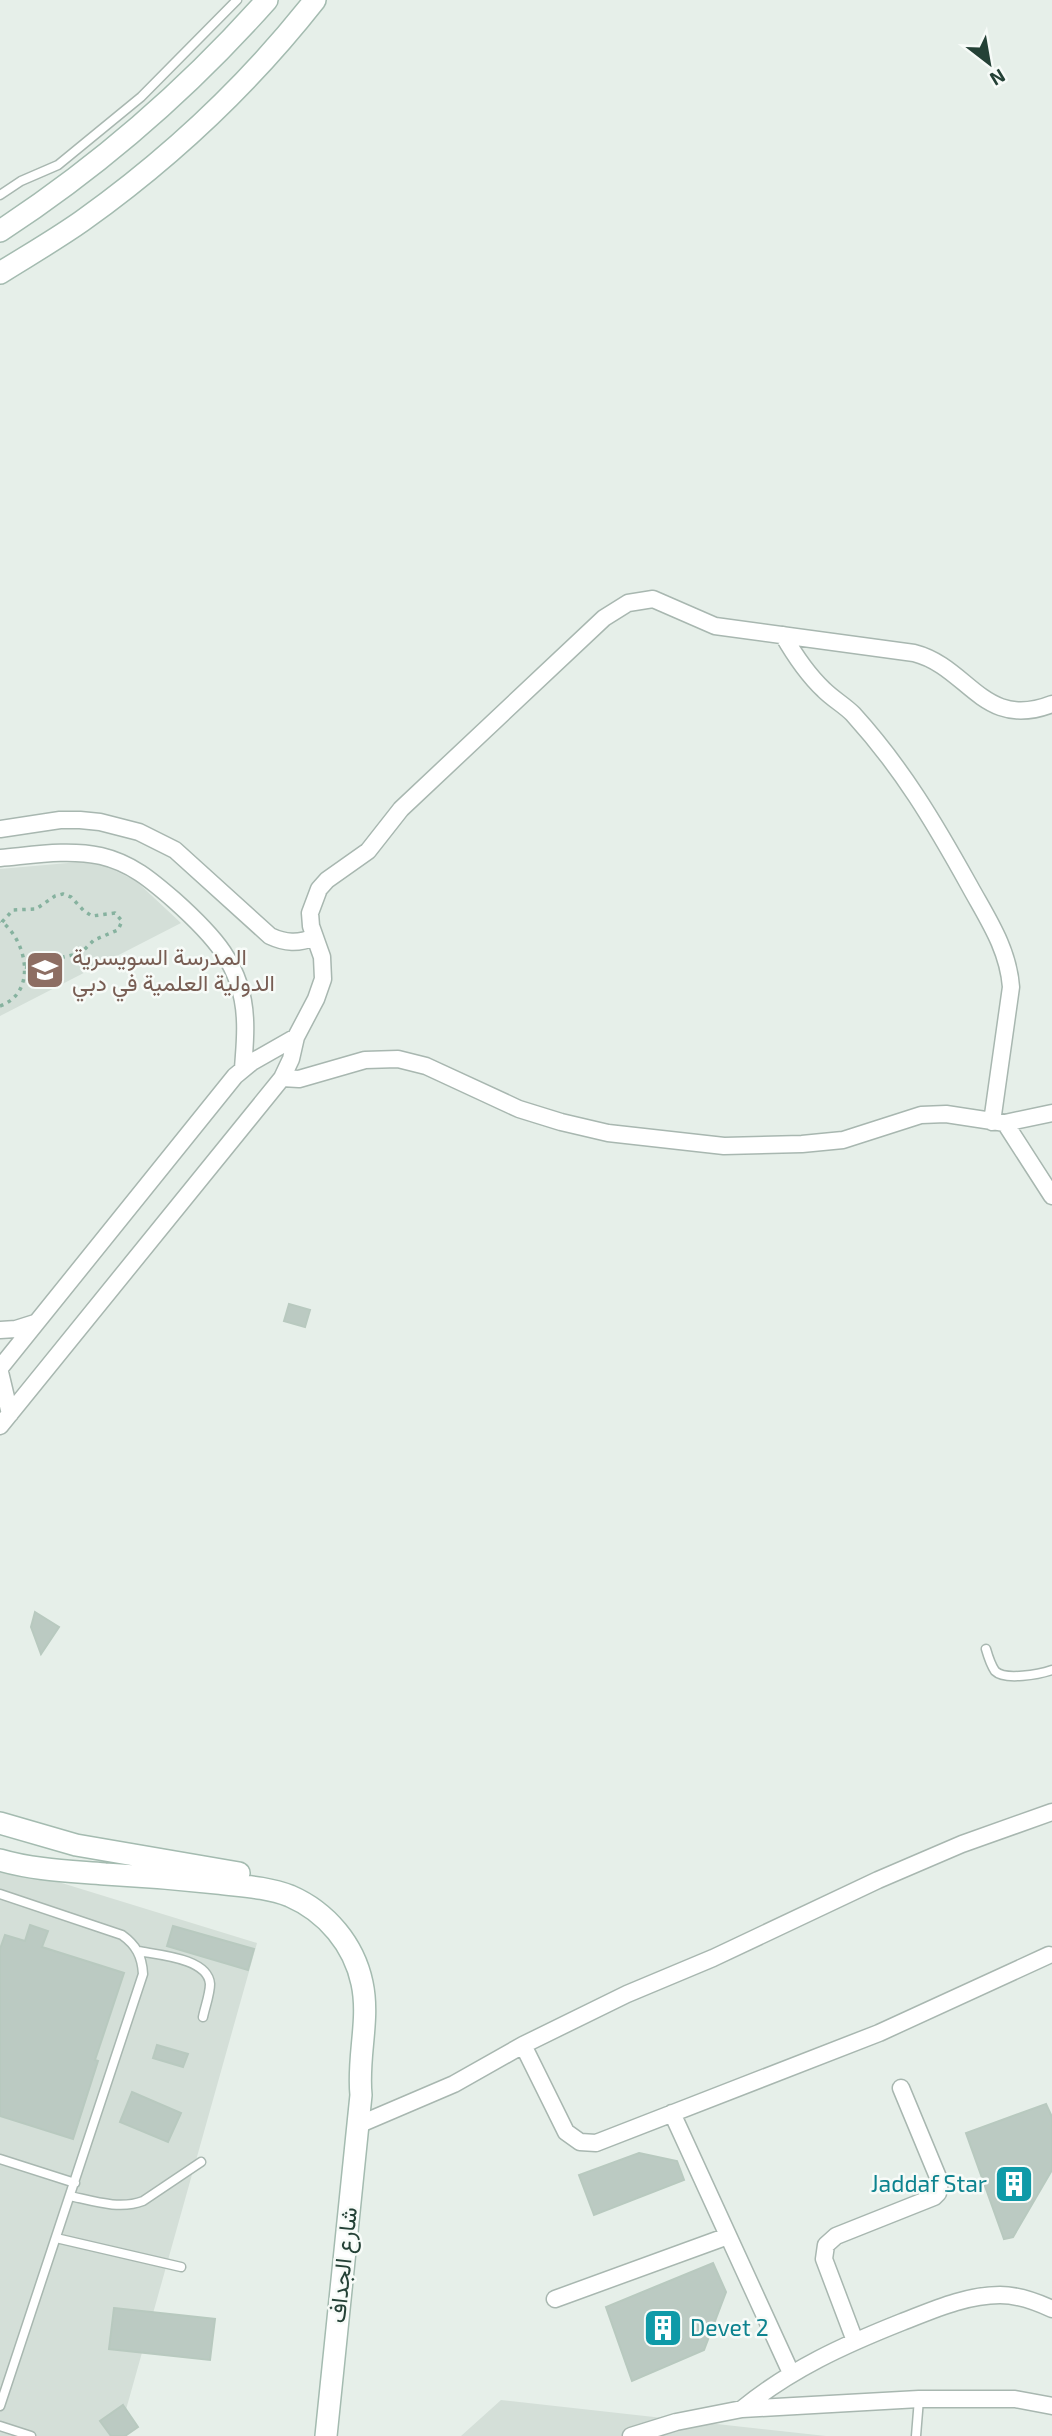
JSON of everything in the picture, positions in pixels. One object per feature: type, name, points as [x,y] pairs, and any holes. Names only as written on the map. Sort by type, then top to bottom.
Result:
[{"type":"street","points":[[0,231],[62,189],[144,123],[189,83],[267,0]]},
{"type":"street","points":[[0,273],[80,222],[165,157],[263,62],[315,0]]},
{"type":"street","points":[[5,1420],[282,1078],[296,1037],[323,979],[322,957],[314,937],[310,913],[319,889],[327,880],[368,851],[401,809],[615,609],[653,599],[715,626],[926,656],[948,668],[977,695],[998,706],[1022,710],[1052,704]]},
{"type":"street","points":[[783,635],[804,669],[850,712],[911,787],[929,814],[1002,945],[1009,965],[1011,987],[998,1122],[1052,1196]]},
{"type":"street","points":[[0,829],[60,820],[80,820],[139,832],[175,850],[270,936],[287,943],[306,941],[314,937]]},
{"type":"street","points":[[0,858],[73,852],[114,860],[145,875],[204,926],[226,955],[244,1003],[243,1069]]},
{"type":"street","points":[[5,1420],[0,1370],[243,1069],[296,1037]]},
{"type":"street","points":[[282,1078],[299,1079],[356,1062],[381,1058],[398,1059],[426,1066],[519,1109],[561,1122],[608,1133],[724,1146],[789,1145],[843,1140],[921,1115],[998,1122],[1052,1113]]},
{"type":"street","points":[[0,1330],[16,1329],[37,1322]]},
{"type":"street","points":[[358,2125],[454,2084],[523,2045],[627,1994],[713,1958],[878,1880],[962,1844],[1052,1812]]},
{"type":"street","points":[[0,1824],[76,1845],[277,1880],[303,1889],[328,1903],[354,1930],[364,1946],[375,1981],[375,2018],[368,2072],[361,2095]]},
{"type":"street","points":[[0,1860],[58,1871],[177,1879],[256,1888],[273,1891],[304,1903],[325,1918],[341,1937],[351,1951],[360,1975],[365,2000],[359,2070],[361,2095]]},
{"type":"street","points":[[523,2045],[566,2132],[580,2142],[596,2143],[879,2033],[1049,1955]]},
{"type":"street","points":[[855,2341],[824,2259],[826,2245],[836,2236],[934,2197],[940,2188],[940,2182],[901,2088]]},
{"type":"street","name":"شارع الجداف","points":[[326,2436],[361,2095]]},
{"type":"street","points":[[673,2113],[791,2373]]},
{"type":"street","points":[[555,2299],[728,2235]]},
{"type":"street","points":[[742,2409],[791,2373],[855,2341],[935,2309],[1002,2295],[1052,2309]]},
{"type":"street","points":[[631,2436],[676,2422],[742,2409],[919,2399],[1015,2399],[1052,2406]]},
{"type":"lane","points":[[0,195],[21,181],[58,165],[141,97],[237,0]]},
{"type":"lane","points":[[986,1649],[993,1668],[1001,1675],[1052,1670]]},
{"type":"lane","points":[[0,1894],[122,1935],[138,1951],[142,1962],[141,1985],[0,2406]]},
{"type":"lane","points":[[138,1951],[192,1963],[204,1970],[210,1986],[203,2017]]},
{"type":"lane","points":[[0,2159],[75,2183]]},
{"type":"lane","points":[[70,2196],[125,2206],[134,2205],[143,2202],[201,2162]]},
{"type":"lane","points":[[57,2238],[181,2267]]},
{"type":"lane","points":[[916,2436],[919,2399]]},
{"type":"lane","points":[[0,2426],[31,2436]]},
{"type":"path","points":[[0,1006],[14,997],[24,976],[21,945],[1,921],[13,911],[36,909],[55,896],[63,894],[71,897],[92,916],[114,913],[120,917],[122,924],[118,930],[97,939],[80,953],[59,958],[42,970],[25,967]]},
{"type":"shaded area","name":"المدرسة السويسرية الدولية العلمية في دبي","points":[[79,862],[106,866],[136,881],[181,923],[0,1016],[0,869]]},
{"type":"shaded area","points":[[0,1864],[257,1943],[120,2431],[121,2436],[0,2436]]},
{"type":"shaded area","points":[[501,2400],[826,2436],[461,2436]]},
{"type":"building","points":[[289,1304],[310,1310],[305,1327],[284,1321]]},
{"type":"building","points":[[35,1612],[59,1627],[41,1654],[31,1627]]},
{"type":"building","points":[[30,1925],[48,1931],[42,1947],[124,1973],[95,2060],[98,2061],[73,2139],[0,2116],[0,1949],[5,1935],[25,1941]]},
{"type":"building","points":[[173,1926],[254,1949],[248,1970],[167,1946]]},
{"type":"building","points":[[157,2045],[188,2054],[183,2067],[153,2058]]},
{"type":"building","points":[[132,2092],[181,2113],[168,2142],[120,2122]]},
{"type":"building","name":"Jaddaf Star","points":[[1046,2104],[1052,2117],[1052,2170],[1013,2237],[1004,2239],[966,2133]]},
{"type":"building","points":[[639,2153],[677,2161],[684,2180],[594,2215],[579,2175]]},
{"type":"building","name":"Devet 2","points":[[713,2263],[726,2292],[704,2350],[632,2381],[606,2307]]},
{"type":"building","points":[[114,2308],[215,2319],[210,2360],[109,2349]]},
{"type":"building","points":[[123,2405],[138,2427],[125,2436],[111,2436],[100,2421]]},
{"type":"place","name":"المدرسة السويسرية الدولية العلمية في دبي","points":[[45,970]]},
{"type":"place","name":"Jaddaf Star","points":[[1014,2184]]},
{"type":"place","name":"Devet 2","points":[[663,2328]]}]
